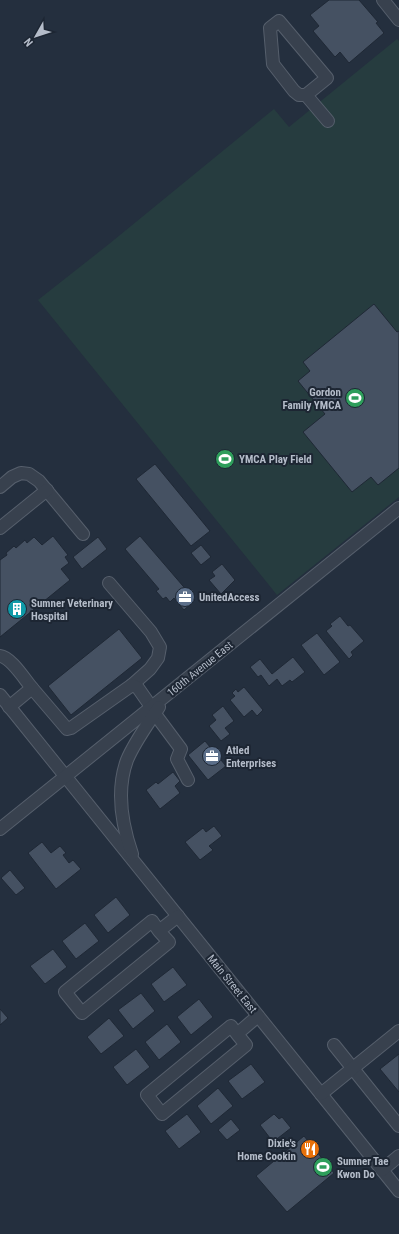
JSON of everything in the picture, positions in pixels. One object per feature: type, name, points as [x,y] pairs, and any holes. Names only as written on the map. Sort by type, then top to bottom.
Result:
[{"type":"street","points":[[383,0],[399,20]]},
{"type":"street","points":[[306,95],[327,78],[279,20],[270,28],[273,64],[294,91],[299,94],[306,95],[328,121]]},
{"type":"street","points":[[0,487],[12,477],[21,473],[29,474],[39,481],[83,534]]},
{"type":"street","points":[[0,528],[47,490]]},
{"type":"street","name":"160th Avenue East","points":[[0,829],[65,776],[154,711],[167,696],[399,508]]},
{"type":"street","points":[[0,656],[9,659],[67,729],[71,728],[132,685],[158,658],[160,647],[151,632],[109,583]]},
{"type":"street","points":[[132,685],[138,688],[181,750],[176,759],[188,780]]},
{"type":"street","points":[[3,700],[32,688]]},
{"type":"street","name":"Main Street East","points":[[3,700],[399,1191]]},
{"type":"street","points":[[135,863],[126,838],[122,815],[123,780],[127,761],[139,736],[154,711]]},
{"type":"street","points":[[159,931],[178,916]]},
{"type":"street","points":[[152,921],[159,931],[169,942],[82,1013],[65,992],[152,921]]},
{"type":"street","points":[[237,1034],[258,1016]]},
{"type":"street","points":[[231,1026],[237,1034],[246,1045],[162,1114],[147,1095],[231,1026]]},
{"type":"street","points":[[321,1094],[399,1031]]},
{"type":"street","points":[[334,1045],[399,1126]]},
{"type":"street","points":[[382,1170],[399,1156]]},
{"type":"green space","points":[[397,39],[399,41],[399,497],[277,595],[38,300],[274,109],[289,127]]},
{"type":"building","points":[[329,0],[359,0],[378,22],[376,23],[384,33],[349,63],[340,52],[335,57],[313,31],[319,26],[310,15]]},
{"type":"building","name":"Gordon Family YMCA","points":[[374,304],[397,332],[399,331],[399,468],[378,485],[371,477],[352,492],[303,432],[325,414],[298,381],[310,371],[303,362]]},
{"type":"building","points":[[155,464],[210,531],[191,546],[136,479]]},
{"type":"building","name":"Sumner Veterinary Hospital","points":[[53,536],[68,555],[65,557],[69,563],[61,569],[70,580],[0,637],[0,560],[7,555],[6,553],[14,546],[16,548],[25,540],[27,543],[34,537],[42,545]]},
{"type":"building","points":[[140,536],[195,600],[184,610],[174,598],[170,602],[166,597],[163,599],[156,591],[159,589],[125,549]]},
{"type":"building","points":[[98,537],[107,549],[82,569],[73,557]]},
{"type":"building","points":[[201,545],[211,557],[201,565],[191,553]]},
{"type":"building","points":[[222,564],[235,580],[221,594],[209,580],[215,576],[212,572]]},
{"type":"building","points":[[340,616],[364,641],[351,652],[353,655],[349,659],[326,631],[332,626],[330,624]]},
{"type":"building","points":[[119,629],[142,658],[71,715],[48,686]]},
{"type":"building","points":[[317,633],[340,662],[324,675],[301,645]]},
{"type":"building","points":[[293,657],[305,672],[292,682],[290,680],[282,686],[277,679],[269,686],[261,675],[258,677],[250,667],[260,659],[272,674]]},
{"type":"building","points":[[244,687],[263,710],[257,716],[252,710],[244,717],[230,700],[235,696],[232,693],[236,689],[238,692]]},
{"type":"building","points":[[223,706],[234,721],[225,728],[230,734],[221,741],[209,726],[216,720],[212,715]]},
{"type":"building","points":[[205,741],[226,766],[208,780],[188,755]]},
{"type":"building","points":[[173,772],[180,781],[175,786],[180,793],[160,809],[146,790],[156,782],[158,784]]},
{"type":"building","points":[[214,826],[222,836],[209,846],[213,850],[200,860],[185,842],[203,828],[206,832]]},
{"type":"building","points":[[42,842],[51,853],[60,846],[66,853],[63,855],[69,863],[73,860],[81,869],[56,889],[28,853]]},
{"type":"building","points":[[10,870],[25,888],[16,895],[1,878]]},
{"type":"building","points":[[116,897],[130,915],[108,933],[94,915]]},
{"type":"building","points":[[85,923],[99,941],[76,959],[62,941]]},
{"type":"building","points":[[53,949],[67,967],[45,984],[30,966]]},
{"type":"building","points":[[173,967],[187,985],[164,1002],[151,984]]},
{"type":"building","points":[[141,993],[155,1011],[133,1029],[118,1010]]},
{"type":"building","points":[[199,999],[213,1017],[191,1035],[177,1017]]},
{"type":"building","points":[[0,1009],[8,1018],[0,1025]]},
{"type":"building","points":[[109,1018],[124,1036],[101,1054],[87,1037]]},
{"type":"building","points":[[167,1024],[181,1042],[159,1060],[145,1042]]},
{"type":"building","points":[[136,1049],[150,1067],[127,1085],[113,1067]]},
{"type":"building","points":[[399,1054],[399,1092],[380,1069]]},
{"type":"building","points":[[251,1064],[265,1082],[242,1099],[228,1081]]},
{"type":"building","points":[[218,1088],[233,1106],[211,1124],[197,1106]]},
{"type":"building","points":[[187,1114],[201,1132],[179,1149],[165,1131]]},
{"type":"building","points":[[274,1114],[279,1119],[282,1117],[291,1128],[273,1142],[260,1125]]},
{"type":"building","points":[[231,1119],[240,1130],[227,1140],[218,1130]]},
{"type":"building","points":[[304,1136],[334,1173],[287,1212],[256,1176]]},
{"type":"place","name":"Gordon Family YMCA","points":[[355,398]]},
{"type":"place","name":"YMCA Play Field","points":[[225,459]]},
{"type":"place","name":"UnitedAccess","points":[[185,597]]},
{"type":"place","name":"Sumner Veterinary Hospital","points":[[17,609]]},
{"type":"place","name":"Atled Enterprises","points":[[212,756]]},
{"type":"place","name":"Dixie's Home Cookin","points":[[310,1149]]},
{"type":"place","name":"Sumner Tae Kwon Do","points":[[323,1167]]}]
